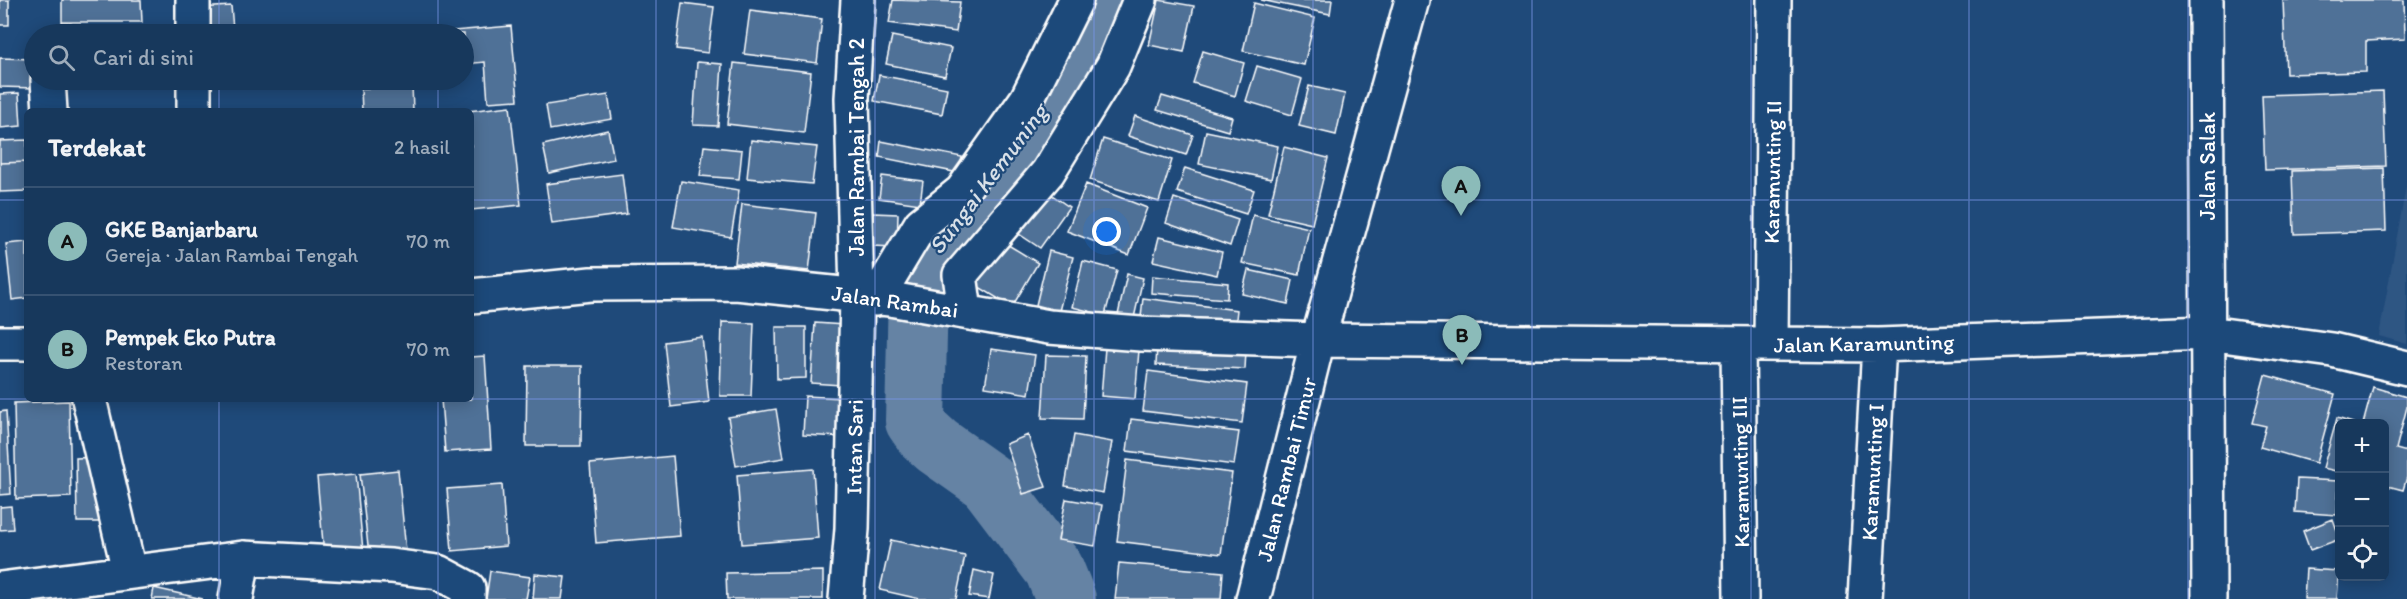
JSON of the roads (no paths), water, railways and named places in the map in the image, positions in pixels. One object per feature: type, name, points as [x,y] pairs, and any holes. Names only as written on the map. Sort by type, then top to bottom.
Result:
[{"type":"street","points":[[193,0],[193,24]]},
{"type":"street","name":"Jalan Rambai Tengah 2","points":[[858,0],[852,98],[875,298]]},
{"type":"street","points":[[875,298],[921,224],[962,192],[1027,99],[1076,0]]},
{"type":"street","points":[[954,309],[960,274],[1048,172],[1113,66],[1140,0]]},
{"type":"street","name":"Jalan Rambai Timur","points":[[1253,599],[1318,339],[1412,0]]},
{"type":"street","name":"Karamunting II","points":[[1771,344],[1774,0]]},
{"type":"street","name":"Jalan Salak","points":[[2206,0],[2209,599]]},
{"type":"street","points":[[49,90],[50,108]]},
{"type":"street","points":[[194,90],[194,108]]},
{"type":"street","name":"Jalan Rambai","points":[[474,296],[591,284],[736,283],[875,298],[1072,329],[1141,334],[1318,339]]},
{"type":"street","name":"Intan Sari","points":[[846,599],[875,298]]},
{"type":"street","name":"Jalan Karamunting","points":[[1318,339],[1879,345],[2208,333],[2332,350],[2407,368]]},
{"type":"street","points":[[0,343],[24,343]]},
{"type":"street","name":"Karamunting III","points":[[1738,345],[1742,599]]},
{"type":"street","name":"Karamunting I","points":[[1865,599],[1879,345]]},
{"type":"street","points":[[90,402],[129,571]]},
{"type":"street","points":[[236,599],[243,558]]},
{"type":"street","points":[[6,592],[129,571],[243,558],[391,566],[438,572],[468,594]]},
{"type":"waterway","name":"Sungai Kemuning","points":[[1066,599],[1054,569],[988,482],[937,446],[924,434],[915,421],[918,292],[928,260],[956,217],[978,200],[1039,115],[1103,0]]},
{"type":"place","name":"GKE Banjarbaru","points":[[1461,216]]},
{"type":"place","name":"Pempek Eko Putra","points":[[1462,365]]}]
